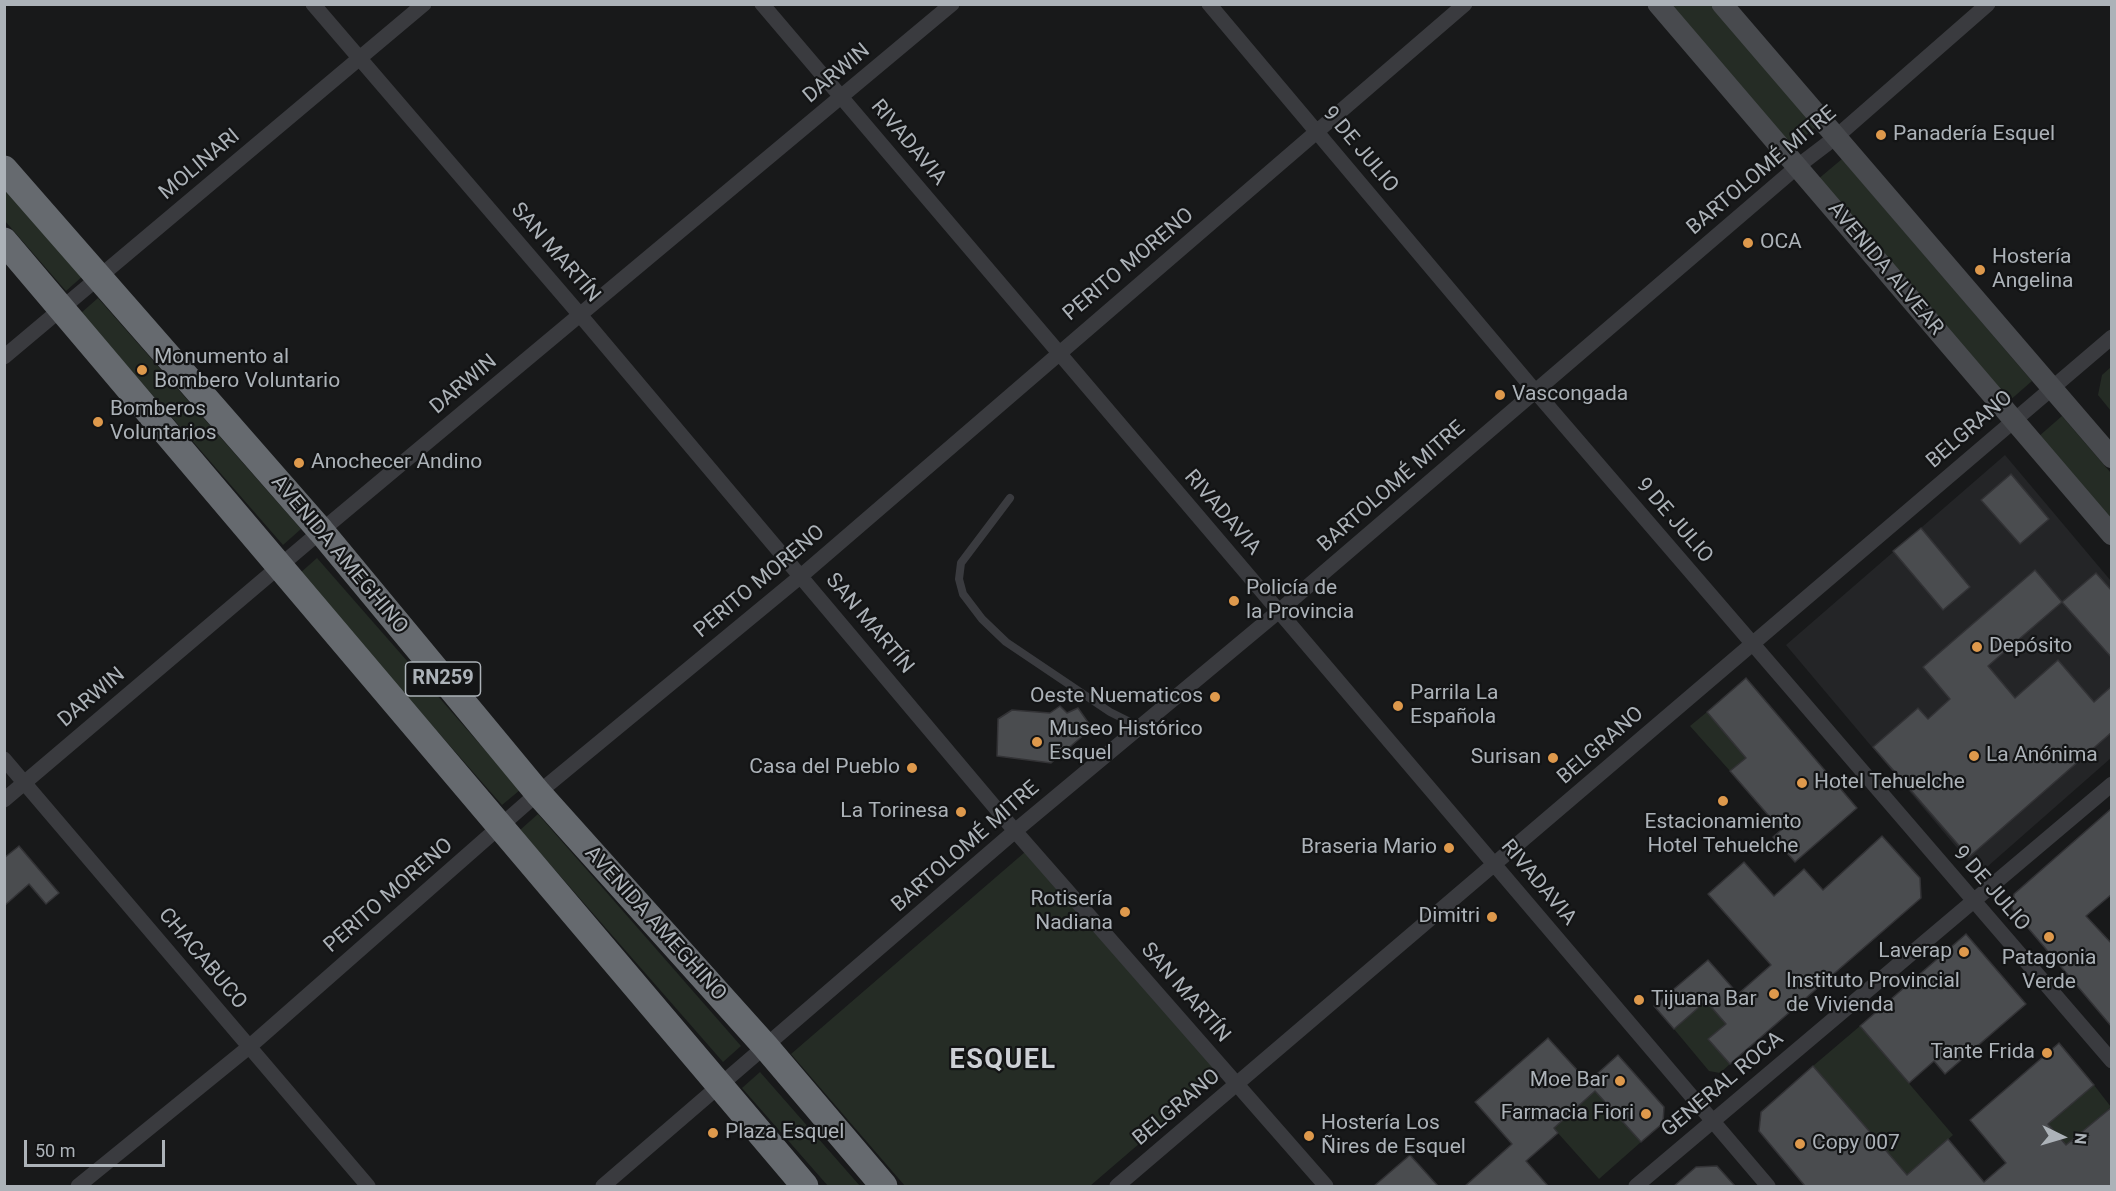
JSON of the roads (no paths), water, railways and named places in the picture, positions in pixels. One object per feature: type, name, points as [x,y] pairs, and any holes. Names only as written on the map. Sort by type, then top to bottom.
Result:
[{"type":"highway","name":"AVENIDA AMEGHINO","points":[[4,169],[321,531],[537,792],[766,1047],[884,1186]]},
{"type":"highway","name":"RN259","points":[[4,241],[805,1186]]},
{"type":"main road","name":"AVENIDA ALVEAR","points":[[1658,4],[1798,166],[2013,422],[2112,535]]},
{"type":"main road","points":[[1722,4],[2112,458]]},
{"type":"street","name":"SAN MARTÍN","points":[[313,4],[581,316],[1015,831],[1326,1186]]},
{"type":"street","name":"MOLINARI","points":[[4,357],[424,4]]},
{"type":"street","name":"RIVADAVIA","points":[[762,4],[1057,354],[1279,611],[1768,1186]]},
{"type":"street","name":"DARWIN","points":[[4,800],[321,531],[952,4]]},
{"type":"street","name":"9 DE JULIO","points":[[1209,4],[1534,391],[2112,1061]]},
{"type":"street","name":"PERITO MORENO","points":[[78,1186],[249,1047],[537,792],[801,576],[1465,4]]},
{"type":"street","name":"BARTOLOMÉ MITRE","points":[[603,1186],[1015,831],[1279,611],[1798,166],[1836,137],[1988,4]]},
{"type":"street","name":"BELGRANO","points":[[1117,1186],[2112,337]]},
{"type":"street","name":"CHACABUCO","points":[[4,759],[368,1186]]},
{"type":"street","name":"GENERAL ROCA","points":[[1636,1186],[2112,784]]},
{"type":"lane","points":[[1010,498],[961,562],[959,579],[963,594],[982,619],[1006,642],[1110,712],[1140,727]]},
{"type":"place","name":"Panadería Esquel","points":[[1881,135]]},
{"type":"place","name":"OCA","points":[[1748,243]]},
{"type":"place","name":"Hostería Angelina","points":[[1980,270]]},
{"type":"place","name":"Monumento al Bombero Voluntario","points":[[142,370]]},
{"type":"place","name":"Vascongada","points":[[1500,395]]},
{"type":"place","name":"Bomberos Voluntarios","points":[[98,422]]},
{"type":"place","name":"Anochecer Andino","points":[[299,463]]},
{"type":"place","name":"Policía de la Provincia","points":[[1234,601]]},
{"type":"place","name":"Depósito","points":[[1977,647]]},
{"type":"place","name":"Oeste Nuematicos","points":[[1215,697]]},
{"type":"place","name":"Parrila La Española","points":[[1398,706]]},
{"type":"place","name":"Museo Histórico Esquel","points":[[1037,742]]},
{"type":"place","name":"La Anónima","points":[[1974,756]]},
{"type":"place","name":"Surisan","points":[[1553,758]]},
{"type":"place","name":"Casa del Pueblo","points":[[912,768]]},
{"type":"place","name":"Hotel Tehuelche","points":[[1802,783]]},
{"type":"place","name":"Estacionamiento Hotel Tehuelche","points":[[1723,801]]},
{"type":"place","name":"La Torinesa","points":[[961,812]]},
{"type":"place","name":"Braseria Mario","points":[[1449,848]]},
{"type":"place","name":"Rotisería Nadiana","points":[[1125,912]]},
{"type":"place","name":"Dimitri","points":[[1492,917]]},
{"type":"place","name":"Patagonia Verde","points":[[2049,937]]},
{"type":"place","name":"Laverap","points":[[1964,952]]},
{"type":"place","name":"Instituto Provincial de Vivienda","points":[[1774,994]]},
{"type":"place","name":"Tijuana Bar","points":[[1639,1000]]},
{"type":"place","name":"Tante Frida","points":[[2047,1053]]},
{"type":"place","name":"Moe Bar","points":[[1620,1081]]},
{"type":"place","name":"Farmacia Fiori","points":[[1646,1114]]},
{"type":"place","name":"Plaza Esquel","points":[[713,1133]]},
{"type":"place","name":"Hostería Los Ñires de Esquel","points":[[1309,1136]]},
{"type":"place","name":"Copy 007","points":[[1800,1144]]},
{"type":"district","name":"ESQUEL","points":[[1003,1061]]}]
